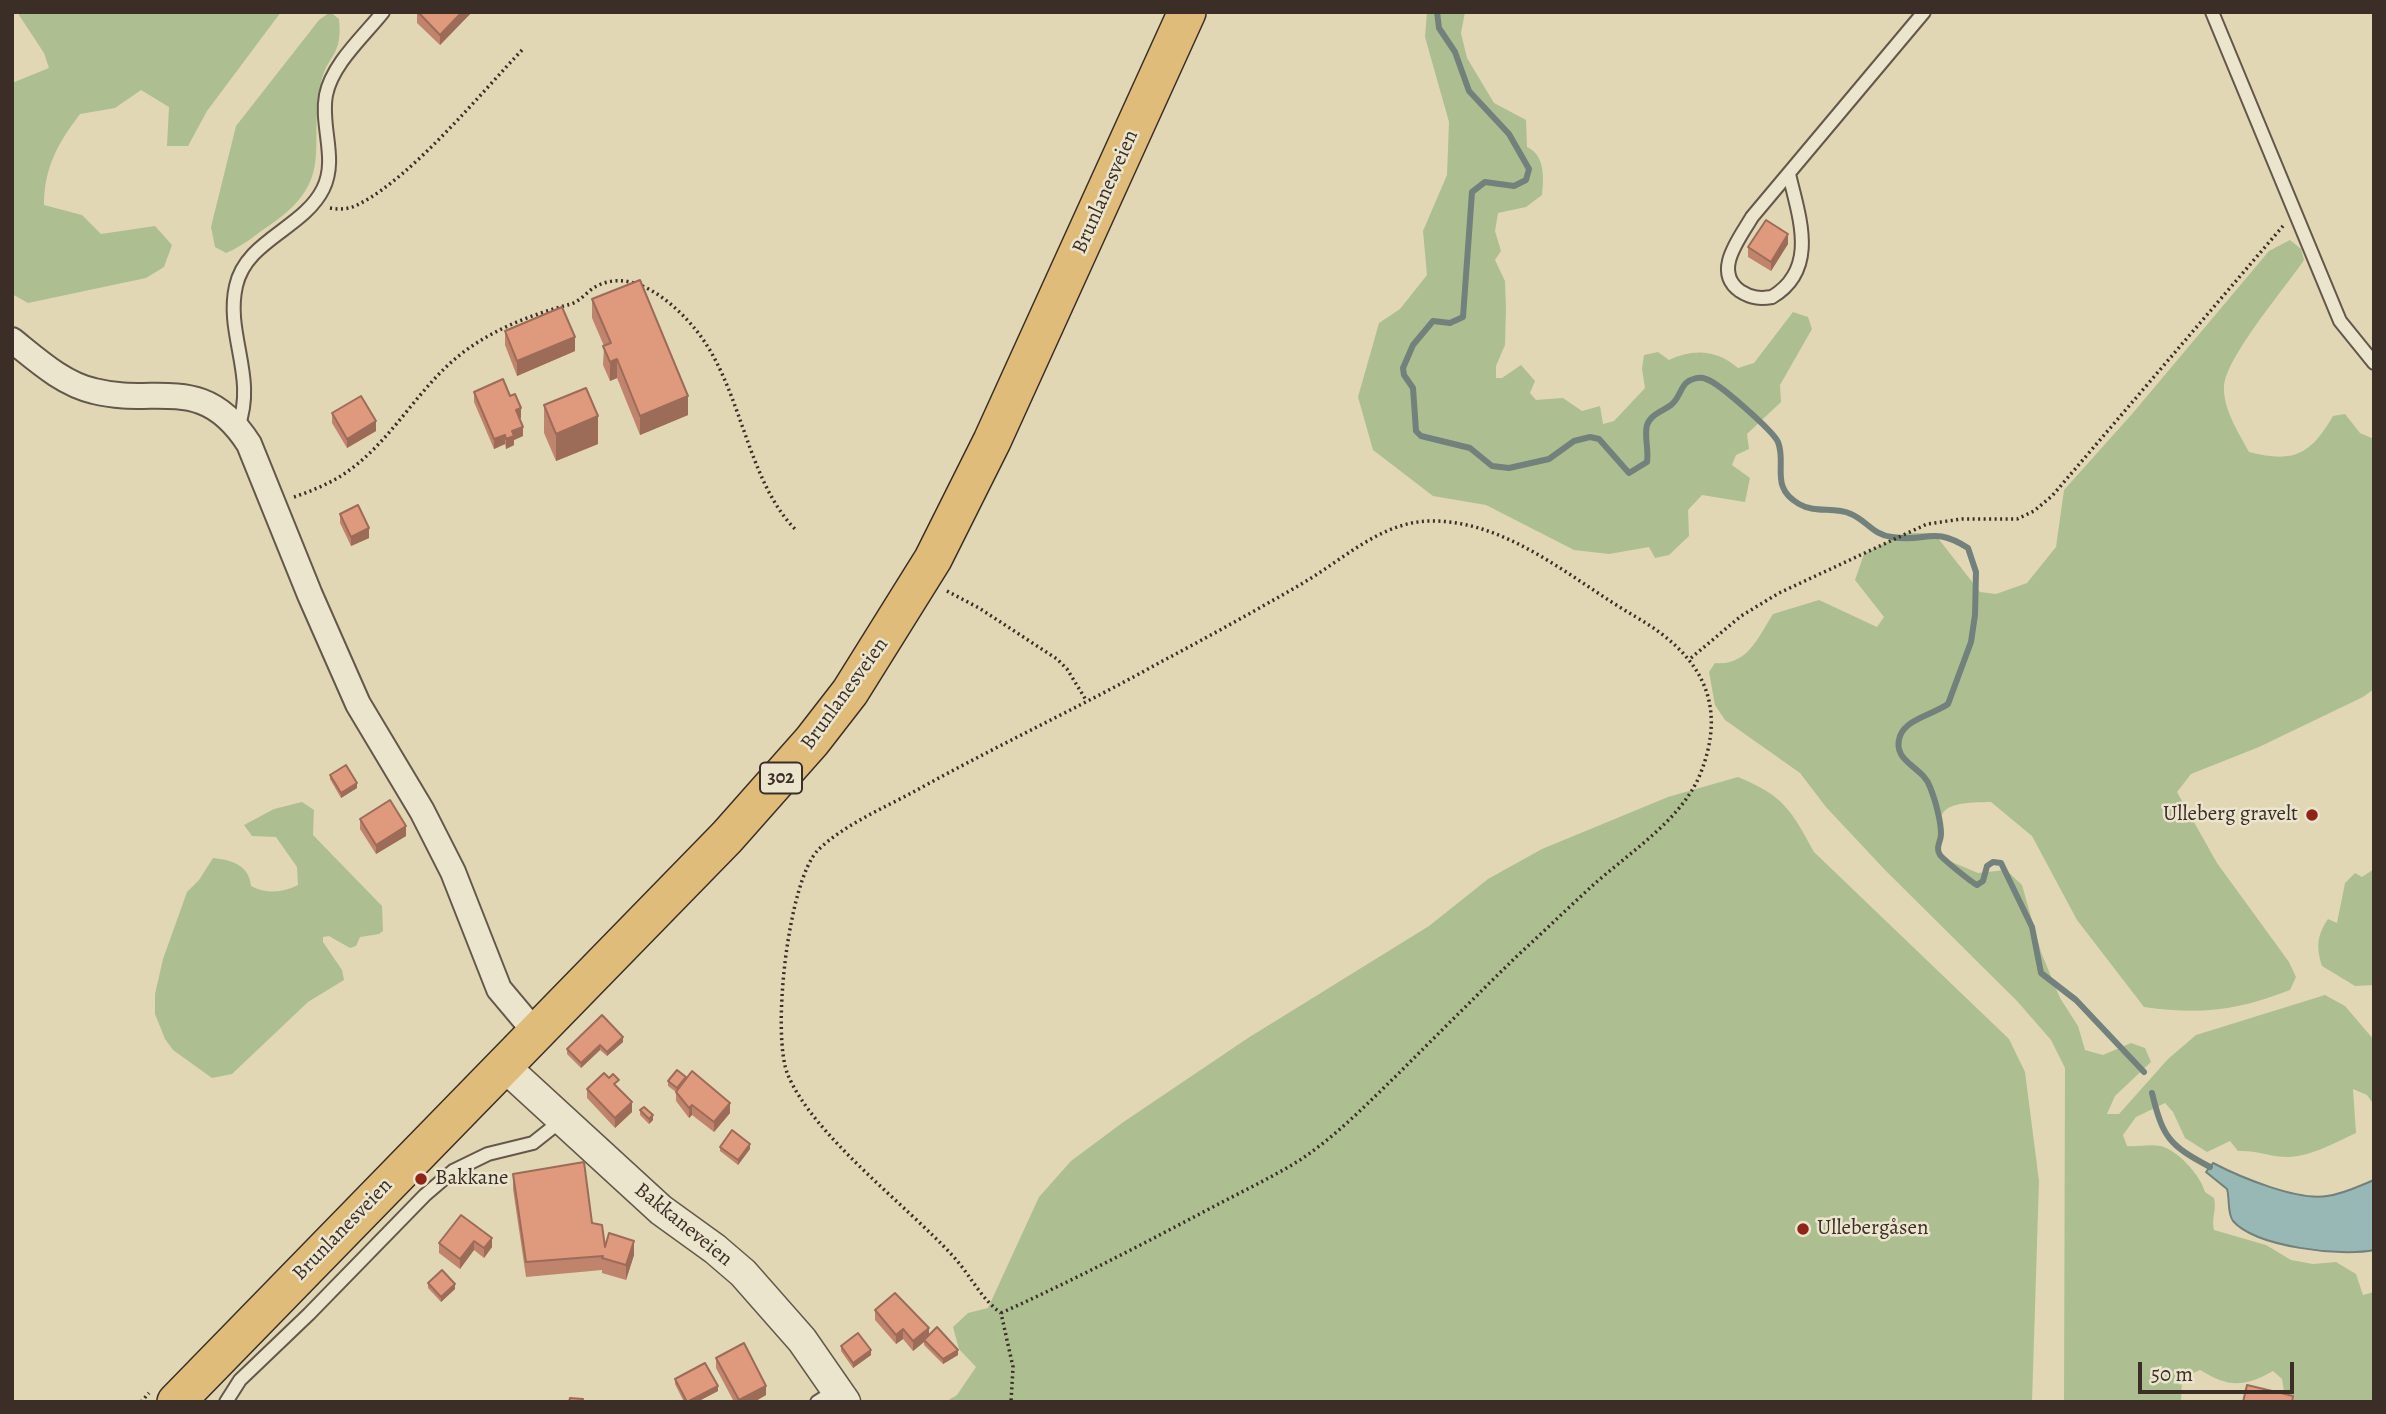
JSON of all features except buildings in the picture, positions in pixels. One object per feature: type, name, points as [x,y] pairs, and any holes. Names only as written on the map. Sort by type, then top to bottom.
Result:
[{"type":"main road","name":"Brunlanesveien","points":[[164,1396],[503,1066],[727,837],[797,760],[850,692],[921,580],[992,441],[1187,12]]},
{"type":"street","points":[[12,340],[59,375],[93,391],[188,397],[209,406],[238,427],[274,504],[344,673],[449,864],[499,989],[536,1033]]},
{"type":"street","name":"Bakkaneveien","points":[[503,1066],[662,1210],[746,1269],[802,1340],[832,1398]]},
{"type":"lane","points":[[238,427],[246,396],[233,304],[237,281],[257,250],[315,203],[324,188],[330,163],[326,113],[329,85],[383,12]]},
{"type":"lane","points":[[1789,174],[1801,234],[1802,257],[1796,277],[1772,297],[1748,296],[1734,286],[1729,278],[1731,253],[1752,217],[1924,12]]},
{"type":"lane","points":[[2212,12],[2340,321],[2374,363]]},
{"type":"lane","points":[[226,1402],[240,1380],[309,1314],[425,1195],[453,1171],[488,1154],[533,1143],[562,1120]]},
{"type":"path","points":[[315,203],[346,209],[377,194],[427,149],[523,49]]},
{"type":"path","points":[[1691,658],[1741,616],[1779,593],[1927,524],[1962,519],[2017,519],[2034,511],[2053,496],[2295,211]]},
{"type":"path","points":[[274,504],[319,488],[351,470],[374,450],[444,369],[473,346],[536,313],[574,303],[597,286],[627,280],[645,287],[668,303],[695,330],[708,348],[744,427],[770,496],[795,528]]},
{"type":"path","points":[[1002,1313],[1165,1233],[1284,1169],[1339,1131],[1521,952],[1662,824],[1689,797],[1701,771],[1708,745],[1712,718],[1704,684],[1691,658],[1667,635],[1601,597],[1542,557],[1489,530],[1436,520],[1401,523],[1381,532],[1329,568],[1246,616],[990,749],[839,834],[819,849],[807,864],[793,906],[780,1028],[784,1063],[789,1079],[812,1115],[935,1236],[963,1267],[985,1302],[1002,1313],[1013,1367],[1011,1402]]},
{"type":"path","points":[[921,580],[979,608],[1057,659],[1067,668],[1086,700]]},
{"type":"path","points":[[141,1402],[164,1396]]},
{"type":"green space","points":[[17,12],[281,12],[207,111],[188,146],[167,146],[169,107],[141,90],[115,108],[80,114],[59,146],[47,179],[44,205],[82,215],[101,234],[155,226],[172,245],[164,267],[146,278],[28,303],[12,294],[12,83],[49,68],[44,53]]},
{"type":"green space","points":[[330,12],[339,19],[339,41],[321,83],[312,177],[304,193],[291,208],[249,240],[226,253],[215,247],[211,227],[236,126],[319,20]]},
{"type":"green space","points":[[1427,12],[1465,12],[1461,33],[1467,58],[1494,103],[1526,120],[1527,147],[1537,155],[1542,168],[1542,195],[1526,207],[1498,213],[1495,231],[1501,251],[1495,260],[1505,281],[1506,308],[1505,345],[1496,366],[1496,378],[1502,378],[1521,365],[1535,381],[1530,393],[1536,400],[1563,398],[1582,411],[1600,406],[1603,424],[1614,421],[1645,388],[1642,369],[1644,355],[1658,352],[1669,360],[1687,354],[1714,354],[1738,368],[1754,363],[1793,312],[1808,317],[1812,329],[1780,385],[1781,402],[1747,434],[1749,449],[1736,455],[1732,465],[1750,478],[1745,502],[1702,495],[1688,510],[1689,536],[1669,555],[1655,558],[1649,547],[1609,554],[1574,550],[1486,505],[1433,496],[1373,450],[1358,397],[1379,323],[1400,309],[1427,275],[1423,231],[1447,175],[1449,122],[1425,37]]},
{"type":"green space","points":[[2290,240],[2301,249],[2304,260],[2234,359],[2227,374],[2224,395],[2232,421],[2249,452],[2277,457],[2298,453],[2316,440],[2333,416],[2345,414],[2360,433],[2374,439],[2374,689],[2363,697],[2259,747],[2191,774],[2177,792],[2217,863],[2289,962],[2296,977],[2290,990],[2252,1003],[2201,1011],[2144,1007],[2077,920],[2032,836],[1991,802],[1962,804],[1945,811],[1941,817],[1938,840],[1940,857],[1978,873],[2006,870],[2022,885],[2041,952],[2060,998],[2078,1026],[2085,1050],[2103,1055],[2131,1043],[2145,1048],[2151,1062],[2115,1096],[2107,1114],[2119,1114],[2168,1059],[2196,1035],[2325,995],[2345,1006],[2374,1040],[2374,1105],[2367,1095],[2353,1089],[2356,1133],[2305,1155],[2282,1157],[2238,1151],[2230,1141],[2207,1152],[2185,1138],[2173,1112],[2165,1103],[2136,1117],[2123,1135],[2127,1146],[2152,1145],[2167,1148],[2187,1164],[2199,1178],[2205,1192],[2214,1198],[2214,1230],[2266,1245],[2291,1260],[2313,1264],[2336,1262],[2356,1274],[2363,1295],[2374,1292],[2374,1402],[2295,1402],[2284,1391],[2282,1379],[2273,1371],[2244,1383],[2236,1383],[2219,1380],[2200,1370],[2182,1378],[2181,1402],[2064,1402],[2065,1068],[2051,1040],[2017,1001],[1885,870],[1826,807],[1800,773],[1725,720],[1715,705],[1709,672],[1715,663],[1726,663],[1744,655],[1773,614],[1819,600],[1877,627],[1884,617],[1855,580],[1864,554],[1905,533],[1934,533],[1980,592],[1996,594],[2027,583],[2056,547],[2064,490],[2132,414],[2269,251]]},
{"type":"green space","points":[[1738,777],[1766,791],[1785,806],[1814,852],[2009,1039],[2025,1072],[2039,1181],[2032,1402],[945,1402],[957,1395],[976,1367],[959,1349],[953,1327],[968,1313],[988,1308],[1039,1197],[1071,1161],[1122,1123],[1248,1038],[1429,926],[1488,879],[1542,849],[1668,797]]},
{"type":"green space","points":[[302,802],[314,810],[313,835],[382,906],[383,931],[360,937],[356,946],[350,948],[329,936],[323,937],[323,942],[342,970],[344,980],[308,1002],[232,1074],[212,1078],[173,1050],[165,1039],[155,1014],[155,994],[163,959],[187,892],[199,880],[213,858],[227,860],[243,868],[251,886],[257,889],[286,890],[298,885],[297,867],[276,837],[252,836],[244,825],[274,809]]},
{"type":"green space","points":[[2374,869],[2374,985],[2355,986],[2322,966],[2319,941],[2328,919],[2337,923],[2345,883],[2355,873],[2362,877]]},
{"type":"water","points":[[2213,1163],[2269,1187],[2315,1197],[2339,1194],[2374,1180],[2374,1250],[2341,1252],[2300,1248],[2244,1230],[2231,1218],[2227,1189],[2206,1172]]},
{"type":"waterway","points":[[1437,12],[1439,28],[1455,52],[1469,91],[1509,134],[1529,169],[1526,180],[1514,186],[1485,182],[1472,192],[1463,317],[1450,323],[1433,321],[1413,345],[1403,368],[1404,375],[1413,388],[1416,431],[1421,436],[1470,448],[1492,466],[1509,468],[1549,459],[1574,441],[1590,437],[1599,439],[1629,473],[1647,462],[1646,429],[1651,418],[1674,403],[1686,383],[1695,378],[1703,378],[1733,397],[1774,436],[1780,450],[1784,490],[1799,504],[1812,509],[1838,510],[1851,514],[1885,536],[1946,537],[1968,548],[1976,572],[1971,642],[1948,704],[1908,725],[1900,736],[1900,752],[1930,787],[1940,823],[1940,855],[1977,885],[1983,881],[1987,866],[1993,862],[2001,863],[2032,927],[2041,973],[2076,1000],[2144,1072]]},
{"type":"waterway","points":[[2152,1093],[2160,1120],[2170,1139],[2210,1167]]},
{"type":"place","name":"Ulleberg gravelt","points":[[2312,815]]},
{"type":"place","name":"Bakkane","points":[[421,1179]]},
{"type":"place","name":"Ullebergåsen","points":[[1803,1229]]}]
